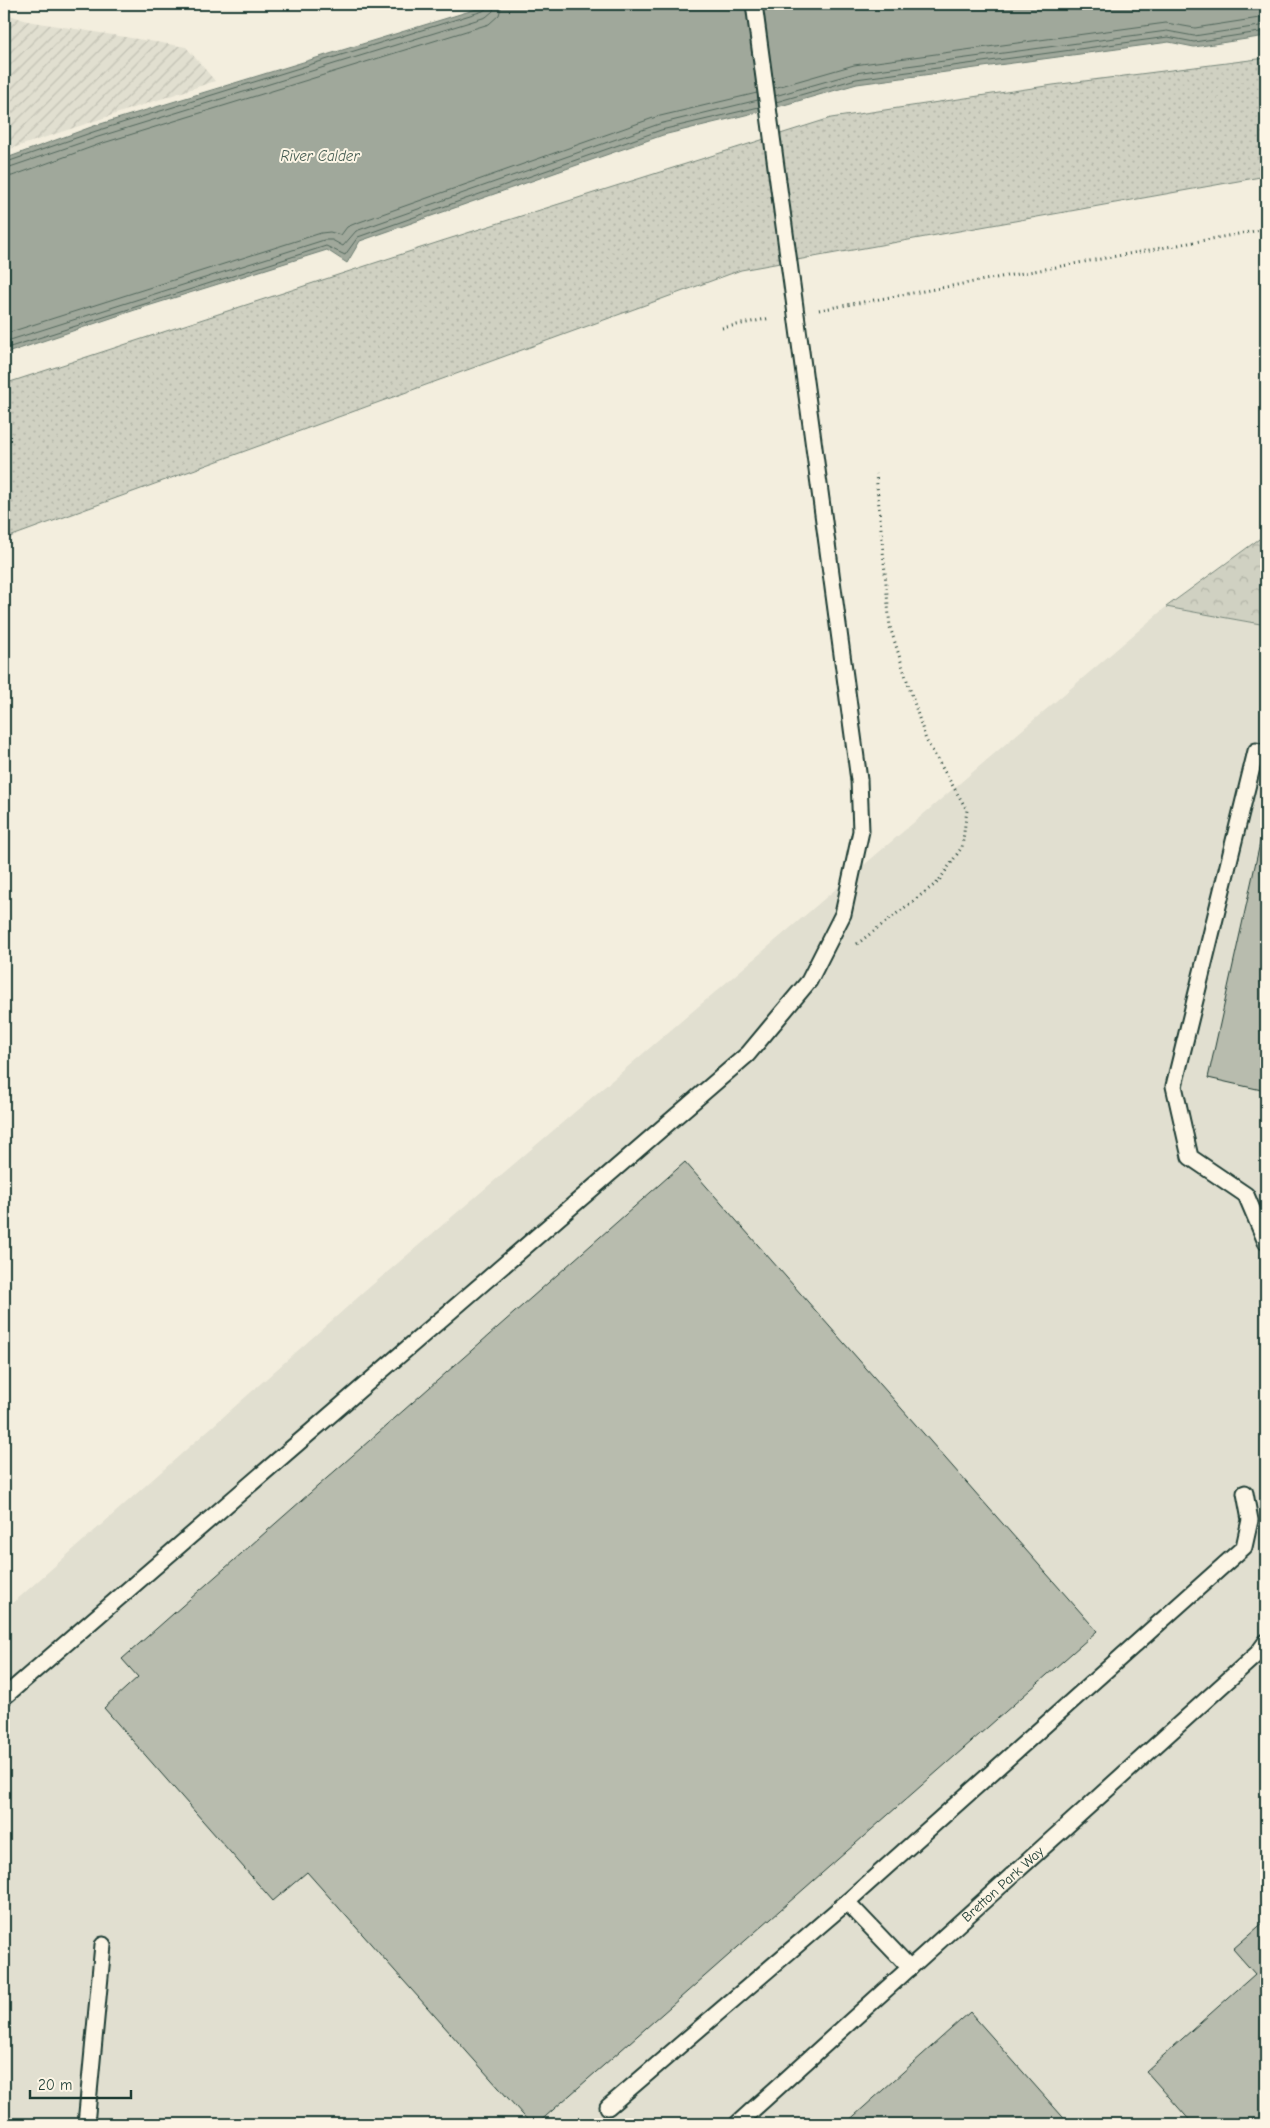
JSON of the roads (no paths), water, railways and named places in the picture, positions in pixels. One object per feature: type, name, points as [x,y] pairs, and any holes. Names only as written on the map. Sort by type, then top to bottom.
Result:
[{"type":"lane","points":[[4,1697],[748,1054],[809,982],[843,914],[861,831],[859,780],[754,4]]},
{"type":"lane","points":[[1266,753],[1256,751],[1174,1086],[1190,1157],[1246,1195],[1266,1242]]},
{"type":"lane","points":[[608,2106],[847,1902],[1244,1547],[1250,1520],[1245,1493]]},
{"type":"lane","name":"Bretton Park Way","points":[[737,2124],[1258,1654],[1266,1642]]},
{"type":"lane","points":[[847,1902],[910,1968]]},
{"type":"lane","points":[[86,2124],[103,1945]]},
{"type":"water","name":"River Calder","points":[[493,4],[1266,4],[1266,36],[1194,47],[1169,42],[857,84],[770,109],[663,135],[360,241],[347,263],[327,250],[135,310],[4,354],[4,159],[94,126]]}]
